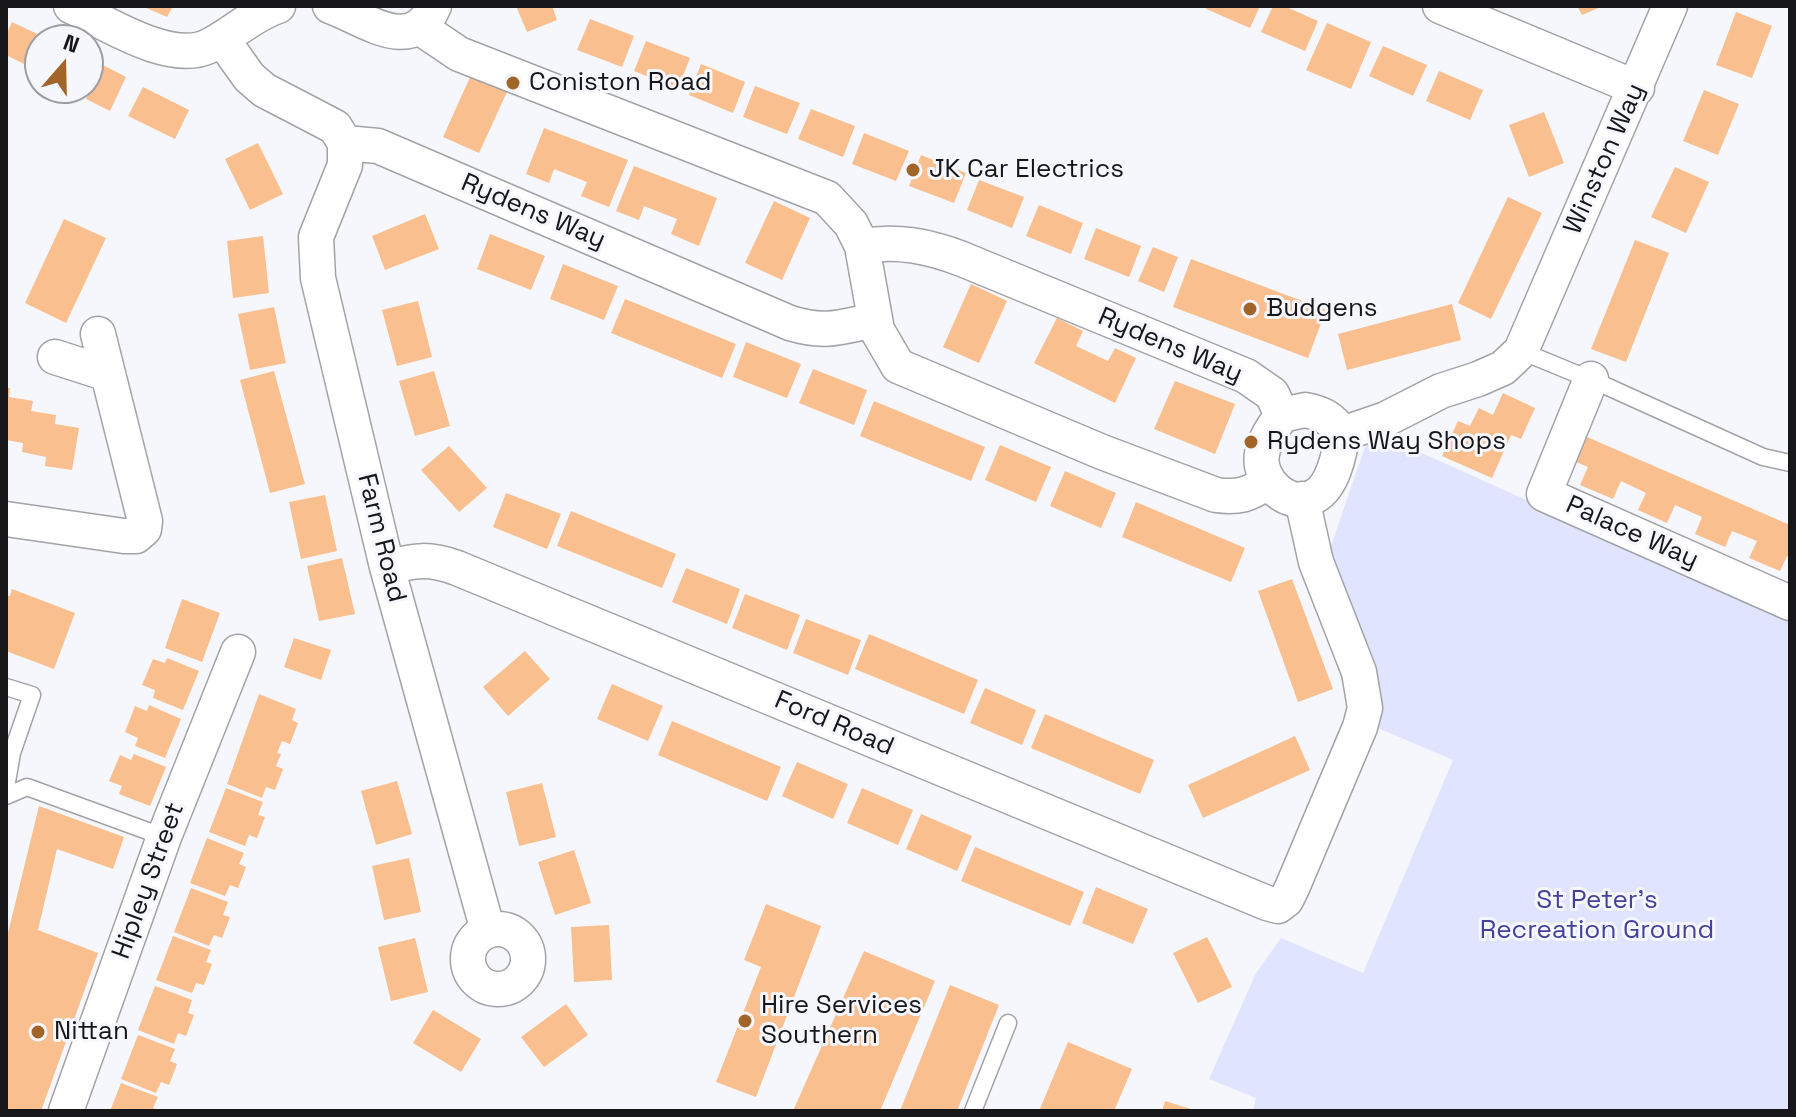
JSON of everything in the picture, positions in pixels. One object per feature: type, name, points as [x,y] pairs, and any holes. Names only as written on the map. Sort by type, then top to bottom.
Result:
[{"type":"street","points":[[71,6],[150,44],[185,52],[204,49],[269,8]]},
{"type":"street","points":[[330,6],[392,32],[405,34],[427,16],[459,54],[827,198],[851,224],[862,246],[877,330],[898,366],[1102,452],[1226,496],[1235,498],[1252,493],[1267,482]]},
{"type":"street","points":[[1440,6],[1637,88]]},
{"type":"street","name":"Winston Way","points":[[1521,351],[1670,6]]},
{"type":"street","points":[[222,39],[249,77],[264,90],[335,127],[345,143]]},
{"type":"street","name":"Rydens Way","points":[[345,143],[378,146],[790,323],[813,330],[828,330],[875,320]]},
{"type":"street","name":"Farm Road","points":[[345,143],[345,165],[316,237],[318,278],[387,567],[488,931]]},
{"type":"street","name":"Rydens Way","points":[[862,246],[907,243],[962,259],[1246,376],[1272,394],[1282,415]]},
{"type":"street","points":[[6,519],[124,536],[136,536],[144,529],[145,521],[98,334]]},
{"type":"street","points":[[1342,434],[1386,419],[1441,391],[1503,368],[1521,351]]},
{"type":"street","points":[[55,357],[108,374]]},
{"type":"street","name":"Palace Way","points":[[1591,379],[1544,494],[1790,603]]},
{"type":"street","points":[[1305,410],[1320,413],[1333,421],[1342,434],[1332,473],[1315,496],[1302,499],[1286,496],[1267,482],[1261,456],[1266,440],[1282,415],[1305,410]]},
{"type":"street","name":"Ford Road","points":[[387,567],[419,560],[436,560],[1278,906],[1286,900],[1292,888],[1360,727],[1365,708],[1359,672],[1316,562],[1302,499]]},
{"type":"street","name":"Hipley Street","points":[[66,1111],[164,837],[238,652]]},
{"type":"lane","points":[[1521,351],[1591,379],[1763,457],[1790,463]]},
{"type":"lane","points":[[6,687],[32,695],[12,753],[6,787]]},
{"type":"lane","points":[[6,796],[27,787],[164,837]]},
{"type":"lane","points":[[973,1111],[1008,1023]]},
{"type":"green space","name":"St Peter's Recreation Ground","points":[[1371,430],[1790,619],[1790,1111],[1253,1111],[1256,1098],[1209,1079],[1256,973],[1281,938],[1363,973],[1453,760],[1371,725],[1326,560]]},
{"type":"building","points":[[142,6],[173,6],[167,17]]},
{"type":"building","points":[[516,6],[552,6],[557,20],[527,32]]},
{"type":"building","points":[[1208,6],[1260,6],[1250,28],[1206,9]]},
{"type":"building","points":[[1273,6],[1284,6],[1318,21],[1305,51],[1261,32]]},
{"type":"building","points":[[1577,6],[1603,6],[1582,15]]},
{"type":"building","points":[[1736,12],[1772,26],[1752,78],[1716,65]]},
{"type":"building","points":[[590,19],[634,36],[622,67],[577,50]]},
{"type":"building","points":[[12,22],[24,28],[24,64],[6,55],[6,35]]},
{"type":"building","points":[[1327,23],[1371,42],[1351,89],[1306,70]]},
{"type":"building","points":[[646,41],[690,58],[678,89],[634,71]]},
{"type":"building","points":[[1383,46],[1427,65],[1413,96],[1369,76]]},
{"type":"building","points":[[701,64],[745,82],[733,113],[689,95]]},
{"type":"building","points":[[104,66],[126,77],[110,111],[96,104],[104,104]]},
{"type":"building","points":[[1439,71],[1483,90],[1470,120],[1426,101]]},
{"type":"building","points":[[471,75],[507,92],[479,153],[443,137]]},
{"type":"building","points":[[755,86],[800,103],[787,134],[743,117]]},
{"type":"building","points":[[143,87],[189,110],[175,139],[128,116]]},
{"type":"building","points":[[1704,90],[1739,104],[1718,155],[1683,141]]},
{"type":"building","points":[[811,109],[855,126],[843,157],[798,139]]},
{"type":"building","points":[[1544,112],[1564,163],[1529,177],[1509,125]]},
{"type":"building","points":[[544,128],[628,160],[609,207],[581,196],[587,182],[554,169],[549,183],[526,174]]},
{"type":"building","points":[[864,133],[909,151],[896,181],[852,164]]},
{"type":"building","points":[[258,143],[283,194],[250,210],[225,159]]},
{"type":"building","points":[[921,155],[966,173],[954,203],[909,186]]},
{"type":"building","points":[[634,166],[717,198],[699,246],[671,234],[677,219],[644,206],[639,220],[616,211]]},
{"type":"building","points":[[1675,167],[1709,182],[1686,233],[1651,217]]},
{"type":"building","points":[[979,180],[1024,197],[1012,228],[967,210]]},
{"type":"building","points":[[1508,197],[1542,213],[1491,319],[1458,303]]},
{"type":"building","points":[[774,201],[810,218],[782,280],[745,263]]},
{"type":"building","points":[[1039,205],[1083,223],[1071,254],[1026,236]]},
{"type":"building","points":[[425,214],[439,249],[385,270],[372,236]]},
{"type":"building","points":[[64,219],[106,238],[66,323],[25,303]]},
{"type":"building","points":[[1096,228],[1141,246],[1129,277],[1084,259]]},
{"type":"building","points":[[490,234],[545,256],[531,290],[477,269]]},
{"type":"building","points":[[263,236],[269,293],[233,298],[227,241]]},
{"type":"building","points":[[1635,240],[1669,253],[1626,362],[1591,349]]},
{"type":"building","points":[[1153,247],[1178,257],[1164,292],[1138,281]]},
{"type":"building","name":"Budgens","points":[[1191,259],[1326,310],[1308,358],[1173,307]]},
{"type":"building","points":[[563,264],[618,286],[604,320],[550,299]]},
{"type":"building","points":[[971,284],[1007,301],[979,363],[943,347]]},
{"type":"building","points":[[625,299],[736,344],[722,378],[611,333]]},
{"type":"building","points":[[418,301],[432,357],[397,366],[382,310]]},
{"type":"building","points":[[1452,304],[1461,340],[1347,370],[1338,334]]},
{"type":"building","points":[[274,307],[286,363],[250,370],[238,314]]},
{"type":"building","points":[[1057,318],[1083,331],[1076,346],[1108,361],[1115,348],[1136,358],[1115,403],[1034,363]]},
{"type":"building","points":[[746,342],[801,364],[787,398],[733,377]]},
{"type":"building","points":[[813,369],[867,390],[854,425],[799,403]]},
{"type":"building","points":[[274,371],[305,484],[270,493],[240,380]]},
{"type":"building","points":[[434,371],[450,426],[415,436],[399,381]]},
{"type":"building","points":[[1175,381],[1235,404],[1215,454],[1154,429]]},
{"type":"building","points":[[6,388],[10,388],[9,397],[33,401],[31,411],[56,415],[55,424],[79,428],[72,470],[45,466],[46,457],[22,452],[23,443],[6,440]]},
{"type":"building","points":[[1503,393],[1535,408],[1521,439],[1511,435],[1492,478],[1442,456],[1458,421],[1470,426],[1479,408],[1493,415]]},
{"type":"building","points":[[874,401],[985,447],[971,481],[860,436]]},
{"type":"building","points":[[1587,437],[1790,525],[1790,558],[1787,556],[1780,571],[1749,558],[1757,541],[1732,531],[1725,547],[1695,534],[1702,517],[1675,505],[1667,523],[1638,510],[1646,493],[1621,481],[1613,499],[1580,485],[1588,467],[1576,462]]},
{"type":"building","points":[[1000,445],[1051,467],[1036,502],[985,480]]},
{"type":"building","points":[[449,446],[487,488],[459,512],[421,470]]},
{"type":"building","points":[[1065,471],[1116,493],[1101,528],[1050,506]]},
{"type":"building","points":[[506,493],[561,514],[547,549],[493,527]]},
{"type":"building","points":[[325,495],[337,551],[301,559],[289,502]]},
{"type":"building","points":[[1136,502],[1245,548],[1231,582],[1122,537]]},
{"type":"building","points":[[571,511],[676,554],[662,588],[557,546]]},
{"type":"building","points":[[342,558],[355,614],[319,621],[307,566]]},
{"type":"building","points":[[686,568],[740,589],[727,624],[672,602]]},
{"type":"building","points":[[1292,579],[1333,689],[1298,702],[1258,591]]},
{"type":"building","points":[[12,589],[75,613],[54,669],[6,651],[6,595],[10,596]]},
{"type":"building","points":[[745,594],[800,615],[787,650],[732,628]]},
{"type":"building","points":[[182,599],[220,613],[202,662],[165,648]]},
{"type":"building","points":[[806,619],[861,640],[848,675],[793,653]]},
{"type":"building","points":[[869,634],[978,680],[964,714],[855,669]]},
{"type":"building","points":[[294,638],[331,650],[321,680],[284,667]]},
{"type":"building","points":[[525,651],[550,679],[508,716],[483,687]]},
{"type":"building","points":[[167,658],[199,671],[183,710],[153,698],[155,690],[142,685],[153,659],[165,663]]},
{"type":"building","points":[[612,684],[663,706],[648,741],[597,719]]},
{"type":"building","points":[[985,688],[1036,710],[1022,745],[970,723]]},
{"type":"building","points":[[259,694],[296,709],[292,720],[298,723],[290,744],[282,741],[277,753],[281,754],[276,766],[283,769],[275,790],[266,787],[262,798],[227,784]]},
{"type":"building","points":[[149,705],[181,719],[165,758],[135,746],[138,738],[125,732],[135,706],[147,711]]},
{"type":"building","points":[[1045,714],[1154,760],[1140,794],[1031,748]]},
{"type":"building","points":[[672,721],[781,767],[767,801],[658,755]]},
{"type":"building","points":[[1295,736],[1310,770],[1203,818],[1188,785]]},
{"type":"building","points":[[134,754],[166,767],[150,806],[119,794],[122,786],[109,781],[120,755],[131,760]]},
{"type":"building","points":[[797,762],[848,784],[833,819],[782,796]]},
{"type":"building","points":[[397,781],[412,834],[376,845],[361,791]]},
{"type":"building","points":[[542,783],[556,837],[519,846],[506,792]]},
{"type":"building","points":[[226,788],[263,802],[258,815],[265,817],[257,838],[249,835],[245,846],[209,832]]},
{"type":"building","points":[[862,788],[913,810],[898,845],[847,823]]},
{"type":"building","name":"Nittan","points":[[39,806],[124,837],[113,869],[57,849],[38,930],[98,953],[41,1111],[6,1111],[6,941]]},
{"type":"building","points":[[921,814],[972,836],[957,871],[906,849]]},
{"type":"building","points":[[207,838],[244,853],[239,864],[246,867],[238,888],[230,885],[225,896],[190,883]]},
{"type":"building","points":[[975,847],[1084,892],[1070,926],[961,881]]},
{"type":"building","points":[[574,850],[591,903],[555,915],[538,862]]},
{"type":"building","points":[[409,858],[421,912],[384,920],[372,866]]},
{"type":"building","points":[[1096,887],[1148,909],[1133,944],[1082,923]]},
{"type":"building","points":[[191,888],[228,902],[223,915],[230,917],[222,938],[214,935],[209,946],[174,932]]},
{"type":"building","points":[[766,904],[821,926],[756,1097],[716,1082],[761,967],[744,960]]},
{"type":"building","points":[[609,925],[612,980],[574,982],[571,927]]},
{"type":"building","points":[[173,936],[211,950],[206,962],[212,964],[204,985],[196,983],[192,993],[156,980]]},
{"type":"building","points":[[1207,937],[1232,987],[1198,1003],[1173,953]]},
{"type":"building","points":[[415,938],[428,992],[391,1001],[378,947]]},
{"type":"building","points":[[864,951],[935,981],[880,1111],[793,1111]]},
{"type":"building","points":[[950,985],[999,1005],[957,1111],[900,1111]]},
{"type":"building","points":[[155,986],[192,1000],[188,1013],[194,1015],[186,1036],[178,1033],[174,1044],[138,1030]]},
{"type":"building","points":[[566,1004],[588,1035],[544,1067],[521,1037]]},
{"type":"building","points":[[433,1010],[481,1039],[461,1072],[413,1043]]},
{"type":"building","points":[[138,1035],[175,1049],[170,1061],[177,1064],[169,1085],[161,1082],[156,1093],[121,1079]]},
{"type":"building","points":[[1068,1042],[1132,1069],[1114,1111],[1039,1111]]},
{"type":"building","points":[[121,1083],[158,1097],[153,1108],[159,1111],[110,1111]]},
{"type":"building","points":[[1165,1101],[1194,1110],[1194,1111],[1162,1111]]},
{"type":"place","name":"Coniston Road","points":[[513,83]]},
{"type":"place","name":"JK Car Electrics","points":[[913,170]]},
{"type":"place","name":"Budgens","points":[[1250,309]]},
{"type":"place","name":"Rydens Way Shops","points":[[1251,442]]},
{"type":"place","name":"Hire Services Southern","points":[[745,1021]]},
{"type":"place","name":"Nittan","points":[[38,1032]]}]
